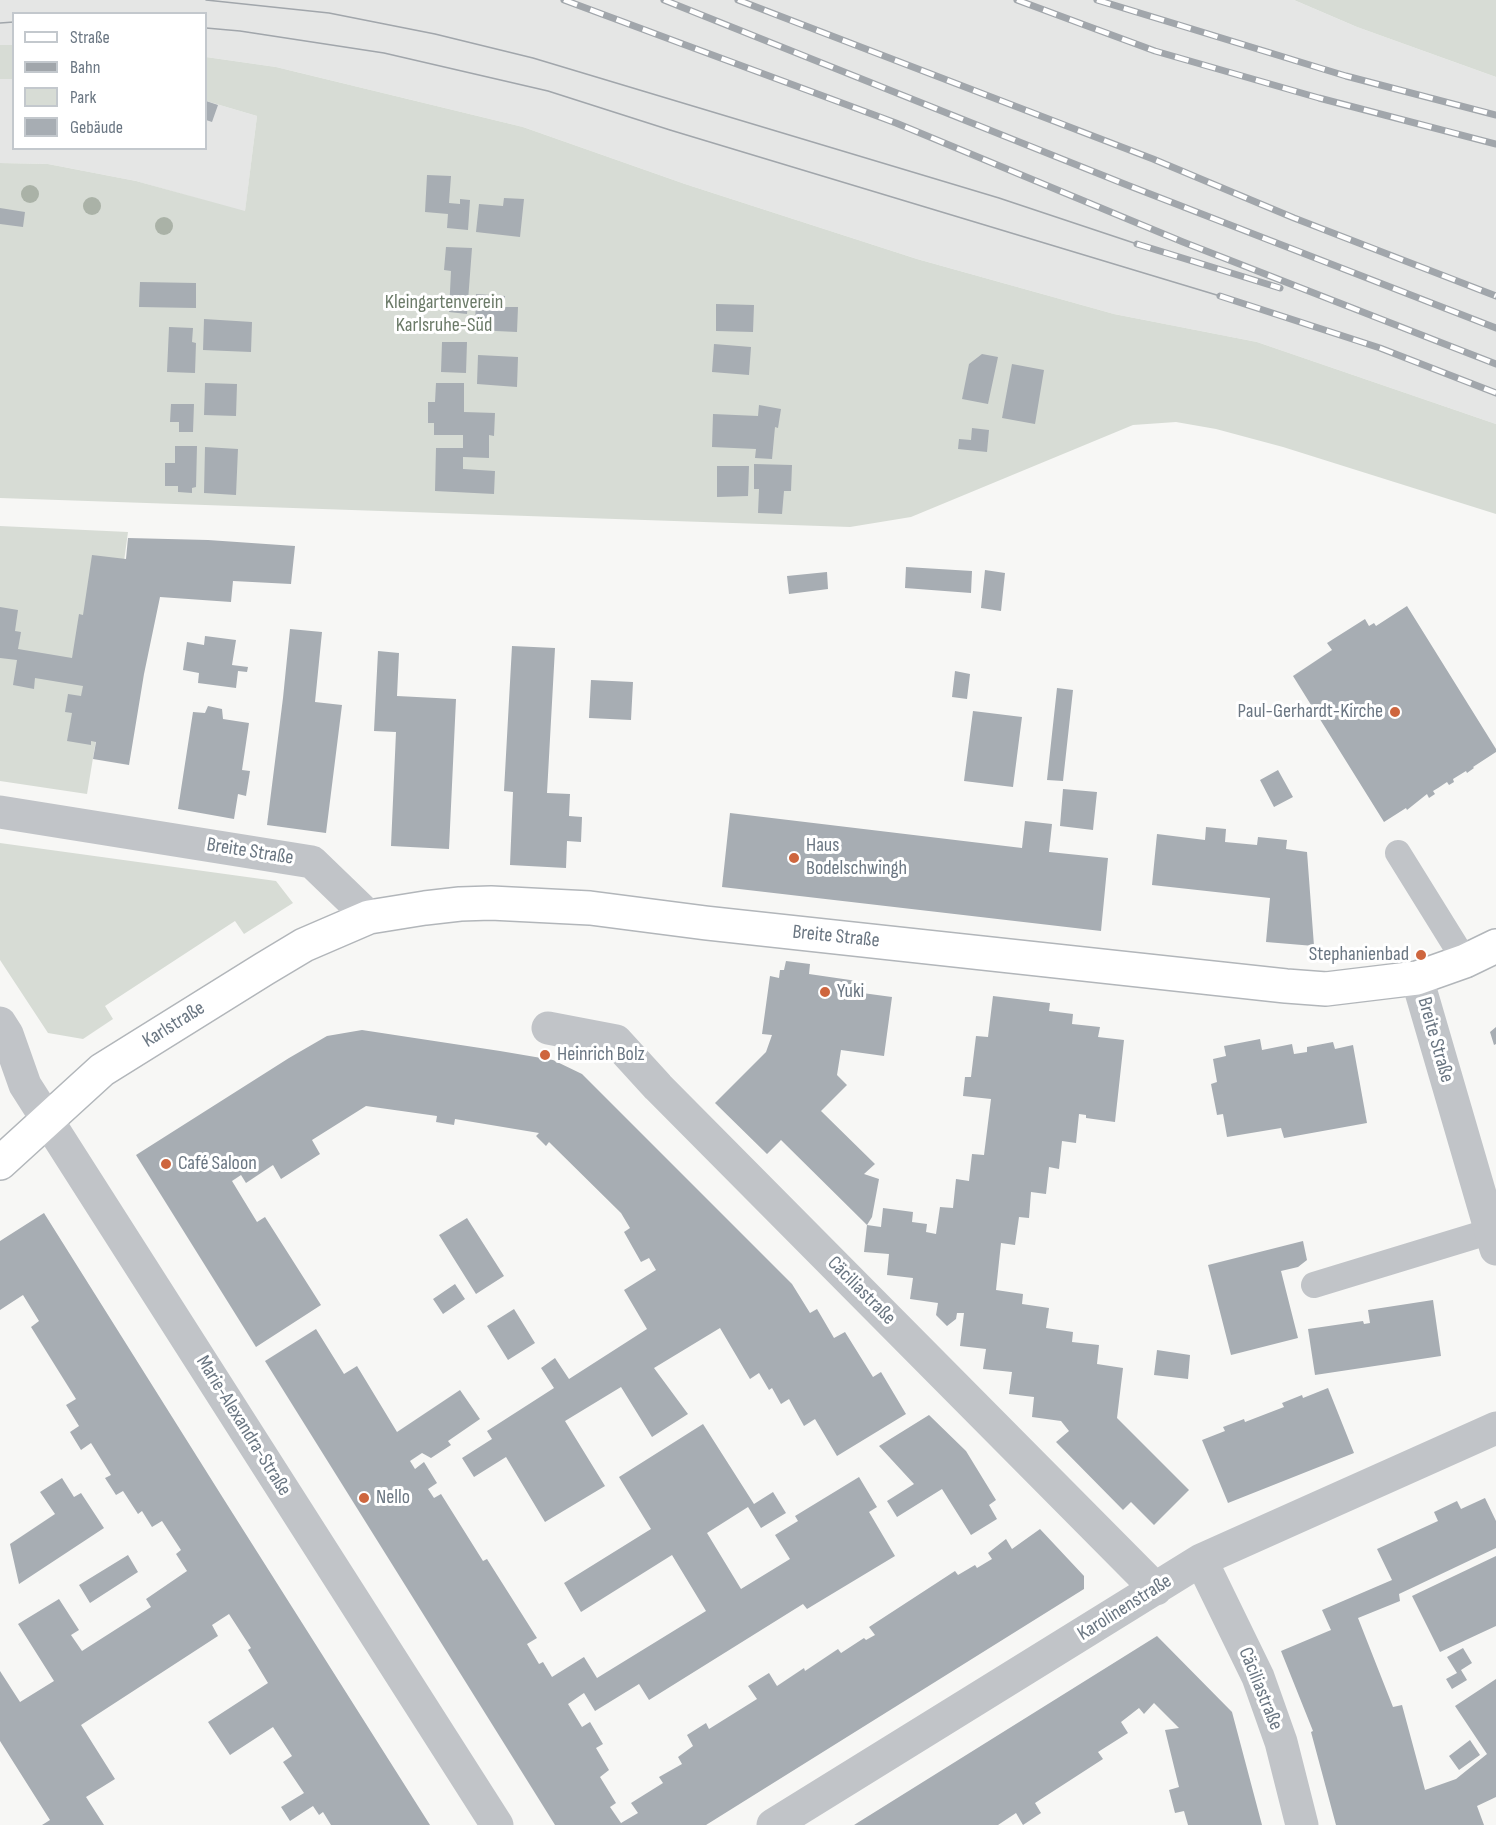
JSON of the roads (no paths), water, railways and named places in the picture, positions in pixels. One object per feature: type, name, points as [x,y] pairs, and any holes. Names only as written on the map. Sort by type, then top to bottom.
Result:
[{"type":"street","name":"Breite Straße","points":[[0,812],[312,862],[369,917],[460,904],[491,903],[590,908],[706,923],[1286,986],[1326,989],[1417,978],[1494,1240]]},
{"type":"street","name":"Karlstraße","points":[[0,1163],[102,1070],[304,945],[369,917]]},
{"type":"street","points":[[1417,978],[1465,961],[1496,946]]},
{"type":"street","name":"Marie-Alexandra-Straße","points":[[0,1023],[7,1034],[25,1084],[497,1825]]},
{"type":"street","name":"Cäciliastraße","points":[[548,1028],[616,1041],[683,1112],[1156,1589]]},
{"type":"street","name":"Karolinenstraße","points":[[773,1825],[1201,1560],[1496,1428]]},
{"type":"street","name":"Cäciliastraße","points":[[1201,1560],[1258,1677],[1281,1742],[1302,1825]]},
{"type":"lane","points":[[1398,853],[1465,961]]},
{"type":"lane","points":[[1314,1285],[1494,1240]]},
{"type":"tram line","points":[[206,0],[329,13],[435,34],[533,58],[999,198],[1137,244]]},
{"type":"tram line","points":[[0,23],[12,22]]},
{"type":"tram line","points":[[207,28],[384,53],[548,91],[1220,296]]},
{"type":"railway","points":[[564,0],[896,123],[1183,242],[1496,364]]},
{"type":"railway","points":[[664,0],[1127,185],[1496,328]]},
{"type":"railway","points":[[738,0],[1153,159],[1294,218],[1496,296]]},
{"type":"railway","points":[[1017,0],[1155,51],[1319,98],[1496,144]]},
{"type":"railway","points":[[1097,0],[1346,76],[1496,115]]},
{"type":"railway","points":[[1137,244],[1280,288]]},
{"type":"railway","points":[[1220,296],[1380,348],[1496,393]]},
{"type":"place","name":"Paul-Gerhardt-Kirche","points":[[1395,712]]},
{"type":"place","name":"Haus Bodelschwingh","points":[[794,858]]},
{"type":"place","name":"Stephanienbad","points":[[1421,955]]},
{"type":"place","name":"Yuki","points":[[825,992]]},
{"type":"place","name":"Heinrich Bolz","points":[[545,1055]]},
{"type":"place","name":"Café Saloon","points":[[166,1164]]},
{"type":"place","name":"Nello","points":[[364,1498]]},
{"type":"park label","name":"Kleingartenverein Karlsruhe-Süd","points":[[444,314]]}]
